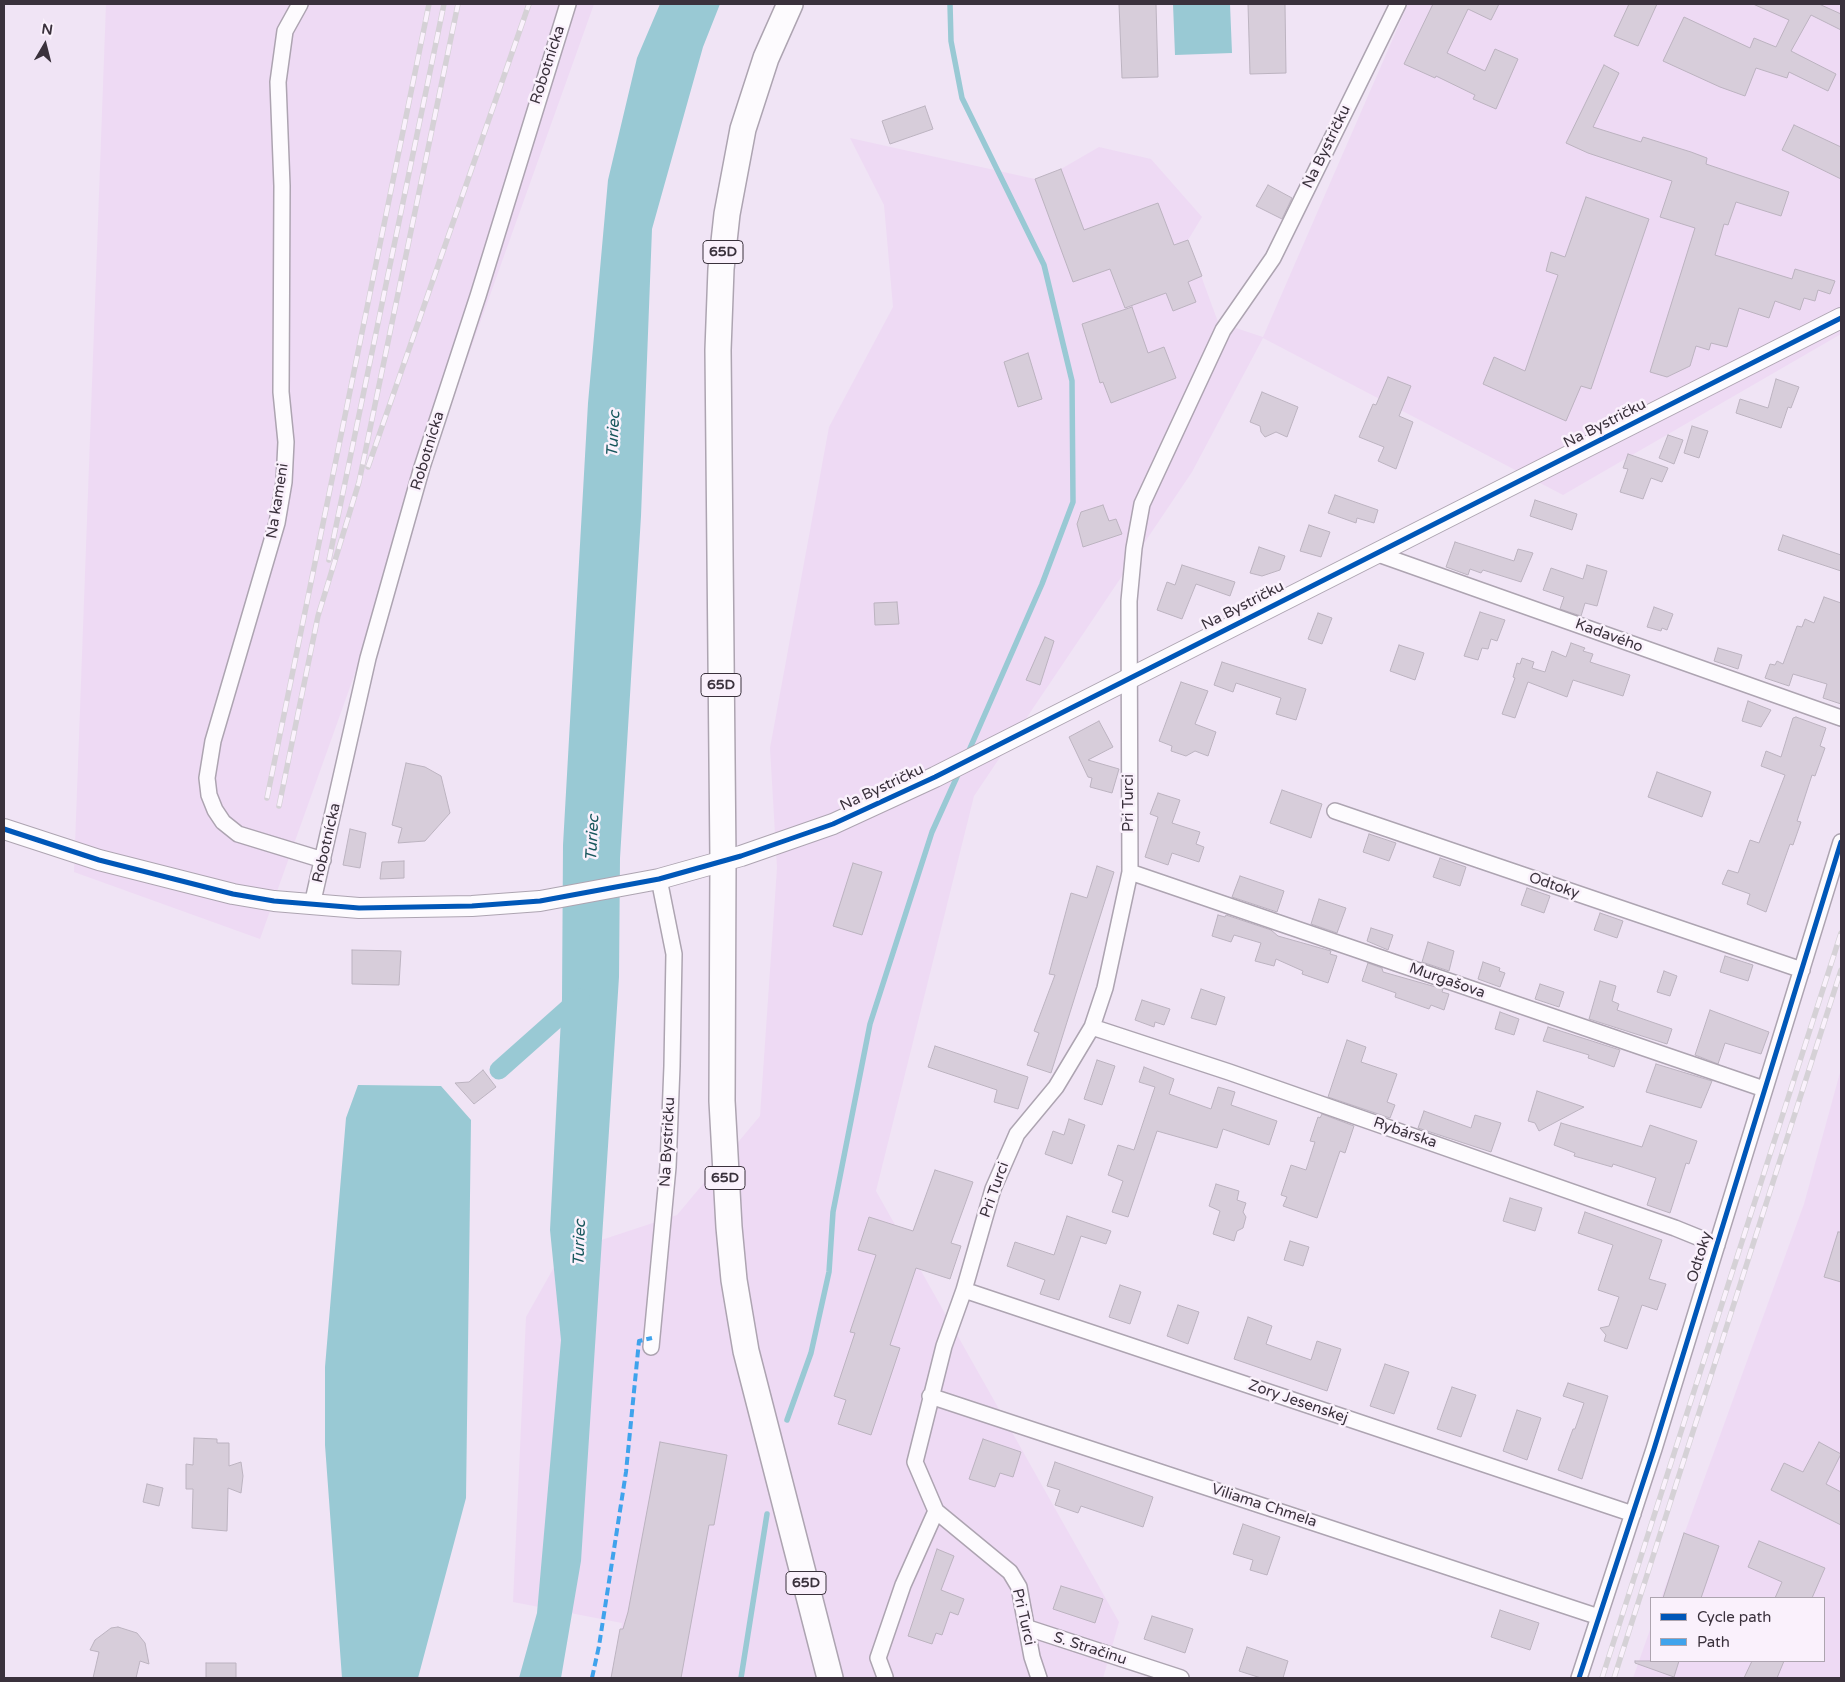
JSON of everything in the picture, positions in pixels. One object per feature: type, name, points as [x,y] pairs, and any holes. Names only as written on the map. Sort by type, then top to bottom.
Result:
[{"type":"main road","name":"65D","points":[[790,4],[766,58],[743,129],[726,214],[721,269],[718,368],[723,861],[722,1101],[724,1173],[734,1280],[746,1351],[759,1408],[830,1678]]},
{"type":"street","name":"Na kameni","points":[[300,4],[285,31],[278,82],[282,186],[281,392],[286,442],[284,482],[277,523],[213,741],[207,778],[209,796],[215,810],[223,822],[238,834],[323,860]]},
{"type":"street","name":"Robotnícka","points":[[312,905],[368,658],[422,467],[478,296],[568,4]]},
{"type":"street","name":"Na Bystričku","points":[[1128,679],[1130,576],[1137,524],[1150,483],[1223,330],[1273,258],[1398,4]]},
{"type":"street","name":"Na Bystričku","points":[[652,1347],[668,1167],[674,954],[651,881],[787,842],[834,824],[935,777],[1841,318]]},
{"type":"street","name":"Kadavého","points":[[1378,554],[1841,718]]},
{"type":"street","name":"Pri Turci","points":[[1039,1678],[1032,1657],[1019,1587],[1010,1572],[936,1511],[915,1462],[930,1396],[964,1290],[993,1189],[1017,1134],[1056,1087],[1092,1027],[1105,988],[1130,872],[1128,679]]},
{"type":"street","name":"Odtoky","points":[[1335,811],[1802,970]]},
{"type":"street","points":[[4,828],[90,858],[187,884],[242,896],[312,905],[403,908],[496,905],[540,901],[651,881]]},
{"type":"street","name":"Odtoky","points":[[1579,1678],[1633,1514],[1841,842]]},
{"type":"street","name":"Murgašova","points":[[1130,872],[1764,1090]]},
{"type":"street","name":"Rybárska","points":[[1092,1027],[1248,1079],[1648,1218],[1717,1245]]},
{"type":"street","name":"Zory Jesenskej","points":[[964,1290],[1633,1514]]},
{"type":"street","name":"Viliama Chmela","points":[[930,1396],[1599,1616]]},
{"type":"street","points":[[886,1677],[878,1658],[903,1585],[936,1511]]},
{"type":"street","name":"S. Stračinu","points":[[1028,1628],[1181,1678]]},
{"type":"shaded area","points":[[106,4],[594,4],[260,939],[74,872]]},
{"type":"shaded area","points":[[1408,4],[1841,4],[1841,334],[1563,495],[1263,338],[1192,472],[974,796],[876,1191],[1119,1622],[1103,1678],[613,1678],[622,1623],[513,1602],[526,1317],[562,1253],[677,1215],[760,1116],[777,868],[770,748],[829,427],[893,307],[884,205],[850,138],[1035,179],[1061,169],[1099,147],[1151,159],[1202,217],[1188,240],[1218,322],[1263,337]]},
{"type":"shaded area","points":[[1841,1069],[1841,1678],[1633,1678],[1650,1630],[1650,1662],[1825,1662],[1825,1597],[1661,1597],[1804,1204]]},
{"type":"water","name":"Turiec","points":[[660,4],[720,4],[703,47],[652,229],[641,516],[620,858],[619,977],[581,1561],[561,1678],[519,1678],[537,1613],[561,1340],[550,1230],[562,999],[563,845],[588,403],[608,180],[637,58]]},
{"type":"water","points":[[1173,4],[1230,4],[1232,53],[1175,55]]},
{"type":"water","points":[[358,1085],[441,1086],[471,1120],[466,1498],[418,1678],[342,1678],[325,1445],[325,1367],[346,1118]]},
{"type":"building","points":[[1119,4],[1156,4],[1158,77],[1122,78]]},
{"type":"building","points":[[1248,4],[1285,4],[1286,73],[1250,74]]},
{"type":"building","points":[[1433,4],[1499,4],[1491,20],[1468,9],[1447,53],[1485,71],[1495,49],[1518,59],[1496,109],[1473,99],[1475,95],[1436,76],[1435,78],[1404,64]]},
{"type":"building","points":[[1629,4],[1657,4],[1638,46],[1614,36]]},
{"type":"building","points":[[1753,4],[1819,4],[1841,14],[1841,30],[1811,15],[1791,51],[1836,74],[1828,91],[1789,72],[1787,78],[1756,68],[1745,96],[1720,87],[1663,61],[1684,17],[1750,48],[1754,38],[1776,47],[1789,20]]},
{"type":"building","points":[[1604,65],[1619,73],[1593,127],[1641,142],[1643,137],[1691,152],[1707,158],[1706,164],[1789,192],[1781,216],[1736,202],[1728,225],[1724,224],[1715,255],[1792,279],[1795,269],[1835,281],[1830,294],[1818,290],[1815,301],[1804,298],[1800,310],[1775,301],[1769,318],[1739,308],[1727,347],[1711,343],[1709,350],[1696,346],[1690,366],[1667,377],[1650,372],[1695,228],[1660,217],[1672,181],[1588,153],[1566,143]]},
{"type":"building","points":[[925,106],[933,129],[890,144],[882,121]]},
{"type":"building","points":[[1794,125],[1841,147],[1841,179],[1782,150]]},
{"type":"building","points":[[1061,169],[1084,230],[1158,203],[1174,245],[1188,240],[1202,276],[1188,282],[1196,302],[1173,311],[1166,293],[1125,308],[1110,269],[1073,282],[1035,179]]},
{"type":"building","points":[[1268,185],[1292,198],[1282,219],[1256,206]]},
{"type":"building","points":[[1586,197],[1649,219],[1591,389],[1581,386],[1566,421],[1483,384],[1494,357],[1525,371],[1558,275],[1546,271],[1551,252],[1565,257]]},
{"type":"building","points":[[1132,307],[1148,353],[1164,347],[1176,378],[1111,403],[1103,382],[1100,383],[1082,324]]},
{"type":"building","points":[[1028,353],[1042,399],[1018,407],[1004,362]]},
{"type":"building","points":[[1388,377],[1411,386],[1399,416],[1413,422],[1396,469],[1378,461],[1384,447],[1359,437],[1373,404],[1376,405]]},
{"type":"building","points":[[1776,379],[1799,387],[1791,408],[1788,407],[1781,428],[1736,413],[1740,399],[1768,408]]},
{"type":"building","points":[[1262,392],[1298,407],[1287,437],[1276,432],[1265,437],[1261,432],[1260,426],[1250,422]]},
{"type":"building","points":[[1692,426],[1708,431],[1699,458],[1684,453]]},
{"type":"building","points":[[1668,435],[1683,440],[1674,464],[1659,458]]},
{"type":"building","points":[[1628,454],[1668,468],[1662,482],[1651,478],[1643,499],[1620,492],[1628,469],[1623,468]]},
{"type":"building","points":[[1335,495],[1378,510],[1374,523],[1357,518],[1356,523],[1328,513]]},
{"type":"building","points":[[1535,500],[1577,514],[1572,530],[1530,516]]},
{"type":"building","points":[[1103,505],[1109,521],[1116,519],[1122,534],[1083,547],[1077,524],[1081,512]]},
{"type":"building","points":[[1309,525],[1330,532],[1321,557],[1300,551]]},
{"type":"building","points":[[1783,535],[1841,555],[1841,571],[1778,550]]},
{"type":"building","points":[[1455,542],[1514,561],[1518,549],[1533,553],[1521,582],[1483,570],[1481,573],[1470,569],[1468,575],[1446,567]]},
{"type":"building","points":[[1259,547],[1285,556],[1280,570],[1262,576],[1250,573]]},
{"type":"building","points":[[1182,565],[1235,582],[1230,596],[1196,584],[1182,619],[1157,610],[1167,582],[1175,585]]},
{"type":"building","points":[[1587,565],[1607,571],[1597,606],[1585,603],[1581,616],[1560,609],[1564,597],[1543,590],[1551,568],[1583,579]]},
{"type":"building","points":[[1824,597],[1841,603],[1841,704],[1823,698],[1827,684],[1793,674],[1789,686],[1765,678],[1770,664],[1775,665],[1777,661],[1783,664],[1797,626],[1802,627],[1805,619],[1814,623]]},
{"type":"building","points":[[897,602],[899,624],[875,625],[874,603]]},
{"type":"building","points":[[1654,607],[1673,614],[1667,630],[1662,628],[1661,631],[1647,627]]},
{"type":"building","points":[[1480,612],[1505,620],[1497,641],[1491,639],[1488,649],[1482,648],[1478,660],[1464,656]]},
{"type":"building","points":[[1318,613],[1332,618],[1322,644],[1308,639]]},
{"type":"building","points":[[1045,637],[1054,641],[1040,685],[1026,680]]},
{"type":"building","points":[[1571,643],[1585,648],[1583,651],[1593,654],[1590,662],[1630,675],[1623,696],[1573,680],[1567,697],[1528,682],[1515,718],[1502,714],[1515,678],[1513,677],[1517,663],[1520,664],[1522,658],[1534,662],[1532,668],[1545,672],[1552,651],[1566,657]]},
{"type":"building","points":[[1399,645],[1424,653],[1415,680],[1390,671]]},
{"type":"building","points":[[1718,648],[1742,655],[1738,669],[1714,661]]},
{"type":"building","points":[[1222,662],[1306,689],[1296,720],[1276,714],[1281,698],[1236,683],[1233,692],[1214,685]]},
{"type":"building","points":[[1181,682],[1208,691],[1195,724],[1216,732],[1208,756],[1195,751],[1186,756],[1171,751],[1172,746],[1159,741]]},
{"type":"building","points":[[1748,701],[1771,710],[1761,727],[1742,721]]},
{"type":"building","points":[[1796,717],[1826,728],[1820,746],[1825,748],[1815,776],[1812,775],[1797,821],[1801,822],[1793,845],[1790,844],[1766,912],[1747,904],[1750,894],[1722,884],[1728,870],[1738,873],[1750,840],[1759,843],[1785,775],[1761,766],[1766,751],[1781,757],[1793,718]]},
{"type":"building","points":[[1099,721],[1113,747],[1088,760],[1119,769],[1112,793],[1090,787],[1092,778],[1088,777],[1069,737]]},
{"type":"building","points":[[406,763],[425,767],[441,776],[450,813],[425,841],[398,843],[402,828],[392,825]]},
{"type":"building","points":[[1657,772],[1711,792],[1702,817],[1648,797]]},
{"type":"building","points":[[1282,790],[1322,804],[1311,838],[1270,823]]},
{"type":"building","points":[[1158,793],[1180,800],[1172,823],[1200,832],[1196,844],[1204,847],[1199,862],[1172,853],[1168,865],[1145,857],[1158,817],[1150,814]]},
{"type":"building","points":[[350,829],[366,833],[360,868],[343,865]]},
{"type":"building","points":[[1369,834],[1396,843],[1389,861],[1363,852]]},
{"type":"building","points":[[1440,858],[1466,867],[1460,886],[1433,877]]},
{"type":"building","points":[[404,861],[404,878],[380,879],[382,862]]},
{"type":"building","points":[[853,863],[882,872],[862,935],[833,926]]},
{"type":"building","points":[[1097,866],[1114,872],[1051,1073],[1027,1065],[1039,1033],[1034,1031],[1055,975],[1049,974],[1071,893],[1087,898]]},
{"type":"building","points":[[1240,876],[1284,891],[1277,912],[1232,897]]},
{"type":"building","points":[[1527,888],[1550,896],[1544,913],[1521,905]]},
{"type":"building","points":[[1319,899],[1346,908],[1337,933],[1311,924]]},
{"type":"building","points":[[1600,913],[1623,921],[1617,938],[1594,930]]},
{"type":"building","points":[[1218,915],[1225,917],[1226,915],[1271,930],[1278,936],[1331,951],[1330,954],[1337,956],[1328,983],[1302,974],[1303,971],[1276,959],[1274,966],[1255,961],[1261,943],[1234,935],[1231,942],[1212,936]]},
{"type":"building","points":[[1371,928],[1393,935],[1388,950],[1367,941]]},
{"type":"building","points":[[1428,942],[1454,951],[1449,971],[1422,962]]},
{"type":"building","points":[[352,950],[401,951],[399,985],[352,984]]},
{"type":"building","points":[[1725,956],[1753,965],[1748,981],[1720,972]]},
{"type":"building","points":[[1483,962],[1500,968],[1499,971],[1505,973],[1500,987],[1478,979]]},
{"type":"building","points":[[1368,963],[1382,968],[1383,972],[1443,989],[1442,992],[1449,994],[1444,1010],[1431,1005],[1429,1009],[1395,997],[1396,993],[1362,981]]},
{"type":"building","points":[[1664,971],[1677,976],[1670,996],[1657,992]]},
{"type":"building","points":[[1600,981],[1616,986],[1612,1001],[1619,1004],[1617,1010],[1672,1029],[1667,1044],[1589,1019]]},
{"type":"building","points":[[1540,984],[1564,992],[1559,1007],[1535,999]]},
{"type":"building","points":[[1201,989],[1225,997],[1216,1025],[1191,1018]]},
{"type":"building","points":[[1142,1000],[1170,1009],[1164,1025],[1155,1022],[1154,1027],[1135,1020]]},
{"type":"building","points":[[1710,1010],[1769,1032],[1761,1054],[1725,1043],[1718,1064],[1695,1055]]},
{"type":"building","points":[[1500,1012],[1519,1019],[1514,1035],[1495,1029]]},
{"type":"building","points":[[1548,1027],[1620,1050],[1614,1067],[1588,1058],[1589,1055],[1543,1041]]},
{"type":"building","points":[[1347,1040],[1366,1047],[1361,1062],[1397,1074],[1387,1102],[1395,1105],[1390,1118],[1328,1097]]},
{"type":"building","points":[[935,1046],[1028,1077],[1018,1109],[994,1102],[997,1090],[928,1067]]},
{"type":"building","points":[[1097,1060],[1115,1066],[1102,1105],[1084,1099]]},
{"type":"building","points":[[1656,1064],[1712,1081],[1701,1108],[1646,1092]]},
{"type":"building","points":[[1144,1067],[1174,1079],[1169,1094],[1211,1109],[1218,1087],[1235,1092],[1231,1105],[1277,1121],[1269,1145],[1223,1129],[1217,1148],[1157,1131],[1128,1217],[1112,1212],[1123,1181],[1108,1175],[1118,1145],[1134,1150],[1155,1087],[1139,1082]]},
{"type":"building","points":[[483,1070],[496,1087],[474,1104],[455,1083],[469,1082]]},
{"type":"building","points":[[1537,1091],[1584,1107],[1539,1131],[1535,1123],[1528,1121]]},
{"type":"building","points":[[1424,1111],[1471,1128],[1475,1115],[1501,1123],[1491,1152],[1418,1128]]},
{"type":"building","points":[[1322,1114],[1354,1126],[1345,1153],[1340,1151],[1317,1218],[1283,1206],[1287,1197],[1281,1195],[1291,1165],[1306,1170],[1315,1142],[1310,1141],[1318,1117],[1320,1118]]},
{"type":"building","points":[[1069,1119],[1085,1125],[1072,1164],[1045,1154],[1053,1131],[1064,1135]]},
{"type":"building","points":[[1561,1123],[1642,1147],[1650,1125],[1697,1141],[1689,1164],[1686,1163],[1670,1213],[1647,1205],[1656,1178],[1613,1164],[1612,1167],[1574,1156],[1575,1153],[1554,1145]]},
{"type":"building","points":[[935,1170],[973,1182],[951,1243],[961,1246],[950,1279],[916,1268],[890,1345],[900,1348],[871,1435],[838,1424],[846,1400],[834,1396],[855,1333],[850,1332],[876,1255],[858,1250],[869,1217],[913,1231]]},
{"type":"building","points":[[1216,1184],[1239,1191],[1237,1200],[1246,1203],[1243,1212],[1246,1217],[1243,1228],[1237,1231],[1234,1241],[1213,1234],[1220,1211],[1209,1206]]},
{"type":"building","points":[[1510,1198],[1542,1208],[1535,1231],[1503,1221]]},
{"type":"building","points":[[1585,1212],[1662,1240],[1649,1279],[1666,1284],[1657,1310],[1642,1305],[1627,1349],[1604,1341],[1606,1335],[1600,1328],[1609,1326],[1619,1297],[1598,1290],[1613,1245],[1578,1233]]},
{"type":"building","points":[[1067,1216],[1111,1231],[1106,1244],[1081,1236],[1059,1300],[1040,1294],[1045,1280],[1007,1266],[1015,1242],[1054,1255]]},
{"type":"building","points":[[1838,1232],[1841,1232],[1841,1282],[1824,1277]]},
{"type":"building","points":[[1290,1241],[1309,1247],[1303,1266],[1284,1260]]},
{"type":"building","points":[[1120,1285],[1141,1292],[1130,1324],[1109,1317]]},
{"type":"building","points":[[1178,1305],[1199,1312],[1188,1344],[1167,1336]]},
{"type":"building","points":[[1248,1317],[1272,1326],[1266,1344],[1311,1360],[1317,1341],[1341,1349],[1327,1391],[1234,1359]]},
{"type":"building","points":[[1385,1364],[1409,1372],[1394,1414],[1370,1406]]},
{"type":"building","points":[[1568,1383],[1608,1396],[1582,1479],[1558,1470],[1584,1403],[1563,1396]]},
{"type":"building","points":[[1452,1387],[1476,1395],[1461,1437],[1437,1429]]},
{"type":"building","points":[[1517,1410],[1541,1418],[1527,1460],[1503,1451]]},
{"type":"building","points":[[194,1438],[217,1439],[217,1443],[229,1443],[229,1466],[241,1462],[243,1476],[241,1493],[228,1488],[227,1531],[192,1528],[193,1489],[186,1489],[186,1464],[193,1465]]},
{"type":"building","points":[[983,1439],[1021,1452],[1013,1477],[1000,1473],[995,1487],[969,1479]]},
{"type":"building","points":[[660,1442],[727,1455],[714,1525],[709,1525],[681,1678],[611,1678],[620,1629],[623,1629],[628,1612]]},
{"type":"building","points":[[1819,1442],[1841,1454],[1826,1484],[1841,1492],[1841,1525],[1771,1490],[1784,1463],[1803,1472]]},
{"type":"building","points":[[1055,1462],[1153,1497],[1143,1527],[1081,1506],[1078,1513],[1055,1505],[1060,1490],[1047,1486]]},
{"type":"building","points":[[147,1484],[163,1488],[159,1506],[143,1502]]},
{"type":"building","points":[[1243,1524],[1280,1537],[1267,1575],[1250,1570],[1253,1560],[1233,1554]]},
{"type":"building","points":[[1684,1533],[1719,1546],[1701,1597],[1663,1597]]},
{"type":"building","points":[[1759,1541],[1825,1568],[1812,1597],[1775,1597],[1782,1582],[1748,1567]]},
{"type":"building","points":[[937,1549],[954,1556],[941,1590],[964,1599],[958,1615],[950,1612],[942,1635],[936,1633],[932,1644],[908,1636]]},
{"type":"building","points":[[1061,1586],[1103,1599],[1095,1623],[1053,1609]]},
{"type":"building","points":[[1500,1610],[1539,1623],[1530,1650],[1491,1637]]},
{"type":"building","points":[[1152,1616],[1193,1629],[1185,1653],[1144,1639]]},
{"type":"building","points":[[118,1627],[137,1633],[145,1643],[149,1664],[140,1661],[136,1678],[93,1678],[99,1652],[90,1650],[95,1640],[111,1628]]},
{"type":"building","points":[[1247,1647],[1288,1661],[1283,1678],[1261,1678],[1239,1671]]},
{"type":"building","points":[[1635,1661],[1679,1662],[1674,1677],[1635,1663]]},
{"type":"building","points":[[1752,1662],[1784,1662],[1777,1678],[1744,1678]]},
{"type":"building","points":[[206,1663],[236,1663],[236,1678],[206,1678]]},
{"type":"waterway","points":[[950,4],[951,41],[962,98],[1044,265],[1072,381],[1073,502],[1042,584],[967,755]]},
{"type":"waterway","points":[[787,1420],[811,1353],[829,1272],[833,1212],[870,1024],[932,832],[960,770]]},
{"type":"waterway","points":[[499,1070],[580,998]]},
{"type":"waterway","points":[[741,1678],[767,1514]]},
{"type":"railway","points":[[267,798],[429,4]]},
{"type":"railway","points":[[329,560],[444,4]]},
{"type":"railway","points":[[279,806],[318,616],[359,482],[458,4]]},
{"type":"railway","points":[[368,467],[529,4]]},
{"type":"railway","points":[[1602,1678],[1841,933]]},
{"type":"railway","points":[[1614,1678],[1841,970]]},
{"type":"marked path","points":[[592,1678],[599,1646],[626,1472],[639,1341],[652,1338]]},
{"type":"cycle path","points":[[4,829],[99,860],[233,894],[274,901],[359,908],[472,906],[540,901],[659,879],[741,856],[833,824],[935,777],[1841,318]]},
{"type":"cycle path","points":[[1579,1678],[1654,1449],[1841,842]]}]
